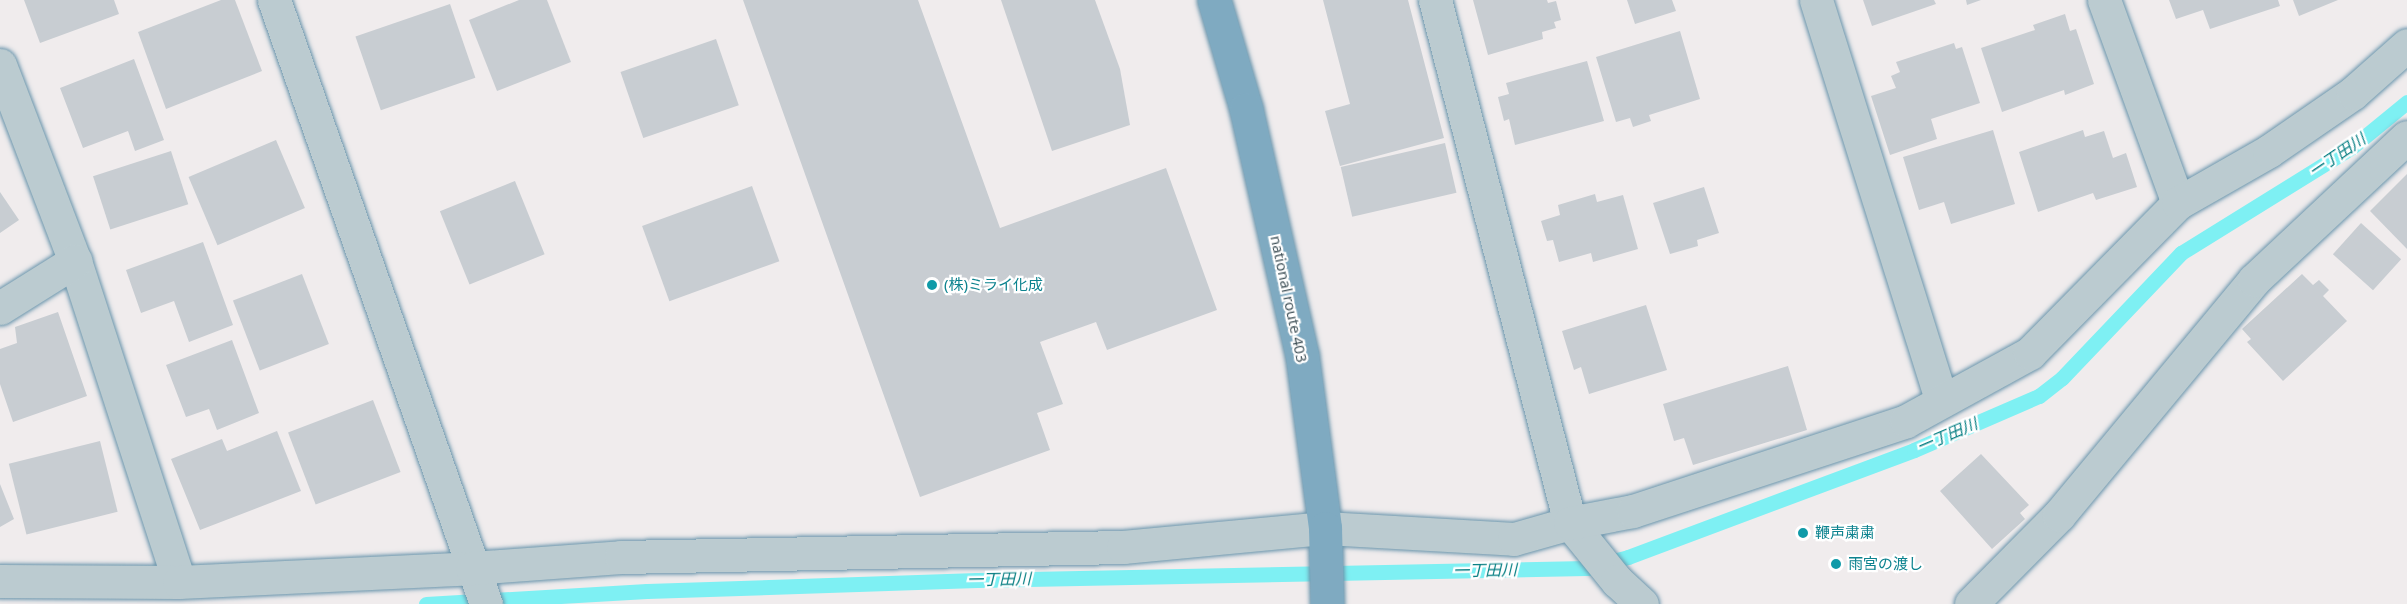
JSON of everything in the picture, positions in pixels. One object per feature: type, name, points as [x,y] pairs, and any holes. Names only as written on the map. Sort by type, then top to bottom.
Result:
[{"type":"highway","name":"national route 403","points":[[1214,0],[1246,109],[1302,355],[1326,539],[1327,599]]},
{"type":"street","points":[[274,0],[478,584]]},
{"type":"street","points":[[1435,0],[1570,523],[1617,581],[1641,604]]},
{"type":"street","points":[[1816,0],[1941,400]]},
{"type":"street","points":[[2104,0],[2178,203]]},
{"type":"street","points":[[0,581],[478,584],[621,558],[1123,547],[1326,539],[1514,539],[1570,523],[1633,511],[1906,421],[1941,400],[2030,354],[2178,203],[2269,151],[2353,93],[2407,45]]},
{"type":"street","points":[[0,65],[75,261],[179,582]]},
{"type":"street","points":[[1971,604],[2059,515],[2254,280],[2407,137]]},
{"type":"street","points":[[0,308],[75,261]]},
{"type":"building","points":[[24,0],[114,0],[119,14],[40,43]]},
{"type":"building","points":[[221,0],[235,0],[262,71],[166,109],[138,32]]},
{"type":"building","points":[[519,0],[547,0],[571,62],[497,91],[469,20]]},
{"type":"building","name":"(株)ミライ化成","points":[[743,0],[918,0],[1000,228],[1166,168],[1217,310],[1107,350],[1096,322],[1040,342],[1063,404],[1037,413],[1050,450],[920,497]]},
{"type":"building","points":[[1001,0],[1095,0],[1120,69],[1130,125],[1052,151]]},
{"type":"building","points":[[1323,0],[1408,0],[1444,138],[1340,166],[1325,111],[1350,104]]},
{"type":"building","points":[[1473,0],[1547,0],[1548,3],[1556,1],[1561,20],[1554,22],[1556,28],[1542,32],[1543,39],[1488,55]]},
{"type":"building","points":[[1627,0],[1672,0],[1676,11],[1635,24]]},
{"type":"building","points":[[1863,0],[1934,0],[1936,4],[1872,26]]},
{"type":"building","points":[[1966,0],[1981,0],[1967,5]]},
{"type":"building","points":[[2169,0],[2278,0],[2280,6],[2210,29],[2203,10],[2176,19]]},
{"type":"building","points":[[2293,0],[2338,0],[2299,16]]},
{"type":"building","points":[[450,4],[475,78],[381,110],[355,37]]},
{"type":"building","points":[[2065,14],[2070,31],[2076,29],[2094,84],[2065,95],[2064,90],[2002,112],[1981,48],[2035,30],[2033,25]]},
{"type":"building","points":[[1680,31],[1700,99],[1649,115],[1651,121],[1633,127],[1630,118],[1616,122],[1596,57]]},
{"type":"building","points":[[716,39],[739,105],[643,138],[621,72]]},
{"type":"building","points":[[1954,43],[1956,49],[1962,47],[1980,103],[1931,119],[1937,139],[1890,155],[1871,96],[1896,88],[1891,76],[1900,72],[1896,62]]},
{"type":"building","points":[[134,59],[164,140],[135,151],[128,131],[83,148],[60,88]]},
{"type":"building","points":[[1587,61],[1604,121],[1515,145],[1509,119],[1504,121],[1498,97],[1509,94],[1506,83]]},
{"type":"building","points":[[1993,130],[2015,204],[1951,224],[1944,202],[1919,210],[1903,157]]},
{"type":"building","points":[[2083,130],[2085,137],[2104,131],[2113,158],[2126,153],[2137,187],[2096,200],[2093,193],[2038,212],[2019,152]]},
{"type":"building","points":[[276,140],[305,208],[217,245],[189,177]]},
{"type":"building","points":[[1445,143],[1456,193],[1352,217],[1341,167]]},
{"type":"building","points":[[171,151],[188,204],[110,230],[93,176]]},
{"type":"building","points":[[2407,174],[2407,249],[2370,211]]},
{"type":"building","points":[[515,181],[545,254],[469,285],[440,211]]},
{"type":"building","points":[[752,186],[779,261],[669,301],[642,226]]},
{"type":"building","points":[[1704,187],[1719,233],[1697,240],[1698,246],[1670,254],[1653,203]]},
{"type":"building","points":[[0,192],[19,220],[0,233]]},
{"type":"building","points":[[1595,194],[1597,202],[1623,195],[1638,249],[1593,262],[1591,253],[1559,262],[1553,240],[1547,241],[1541,221],[1560,215],[1558,205]]},
{"type":"building","points":[[2361,223],[2401,259],[2373,290],[2333,254]]},
{"type":"building","points":[[203,242],[233,325],[189,342],[174,301],[141,313],[126,270]]},
{"type":"building","points":[[302,274],[329,344],[260,371],[233,301]]},
{"type":"building","points":[[2302,274],[2313,285],[2319,280],[2329,290],[2323,296],[2347,321],[2283,381],[2247,342],[2251,339],[2242,329]]},
{"type":"building","points":[[1646,305],[1667,370],[1589,394],[1581,367],[1574,370],[1562,331]]},
{"type":"building","points":[[58,312],[87,396],[13,422],[0,384],[0,349],[17,343],[15,327]]},
{"type":"building","points":[[232,340],[259,413],[217,430],[209,409],[186,417],[166,365]]},
{"type":"building","points":[[1788,366],[1807,430],[1693,465],[1684,438],[1674,441],[1663,404]]},
{"type":"building","points":[[373,400],[401,472],[316,504],[288,433]]},
{"type":"building","points":[[277,431],[301,491],[200,530],[171,459],[222,439],[227,451]]},
{"type":"building","points":[[100,441],[118,512],[26,535],[9,464]]},
{"type":"building","points":[[1981,454],[2029,505],[2020,513],[2025,519],[1992,549],[1940,491]]},
{"type":"building","points":[[0,484],[14,519],[0,527]]},
{"type":"waterway","name":"一丁田川","points":[[426,604],[647,591],[977,580],[1587,568],[1628,557],[1914,450],[2039,396],[2062,378],[2181,253],[2352,147],[2407,102]]},
{"type":"place","name":"(株)ミライ化成","points":[[932,285]]},
{"type":"place","name":"鞭声粛粛","points":[[1803,533]]},
{"type":"place","name":"雨宮の渡し","points":[[1836,564]]}]
